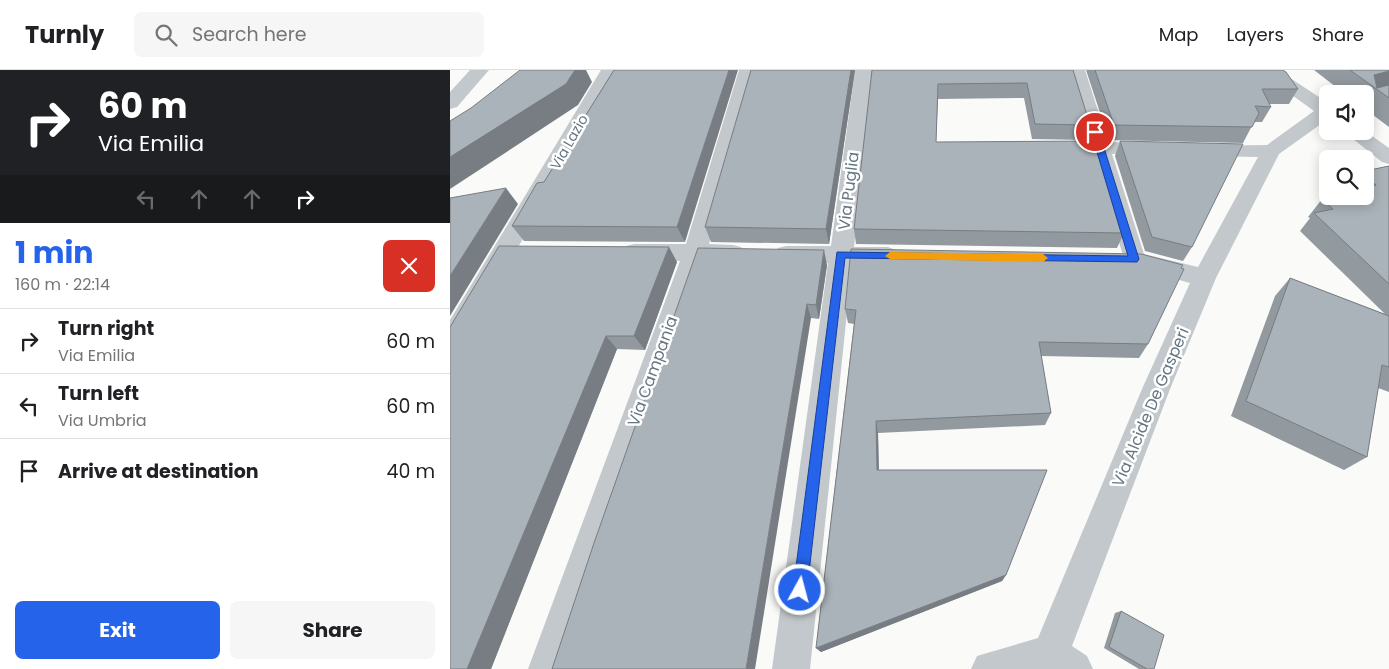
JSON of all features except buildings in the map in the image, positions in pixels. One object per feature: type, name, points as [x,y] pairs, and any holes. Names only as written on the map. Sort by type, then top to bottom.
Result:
[{"type":"street","points":[[450,103],[480,70]]},
{"type":"street","name":"Via Lazio","points":[[450,343],[515,251],[610,70]]},
{"type":"street","name":"Via Campania","points":[[547,669],[694,252],[748,70]]},
{"type":"street","name":"Via Puglia","points":[[791,669],[864,70]]},
{"type":"street","points":[[1076,70],[1099,148],[1124,259],[1204,278]]},
{"type":"street","points":[[1266,70],[1319,106]]},
{"type":"street","name":"Via Alcide De Gasperi","points":[[1056,664],[1156,389],[1204,278],[1271,151],[1319,117]]},
{"type":"street","points":[[1365,140],[1389,158]]},
{"type":"street","points":[[1040,147],[1271,151]]},
{"type":"street","points":[[615,252],[909,256]]},
{"type":"street","points":[[990,669],[1056,664]]},
{"type":"slow traffic","points":[[890,256],[1043,258]]},
{"type":"route","points":[[800,590],[840,255],[1134,259],[1095,132]]}]
